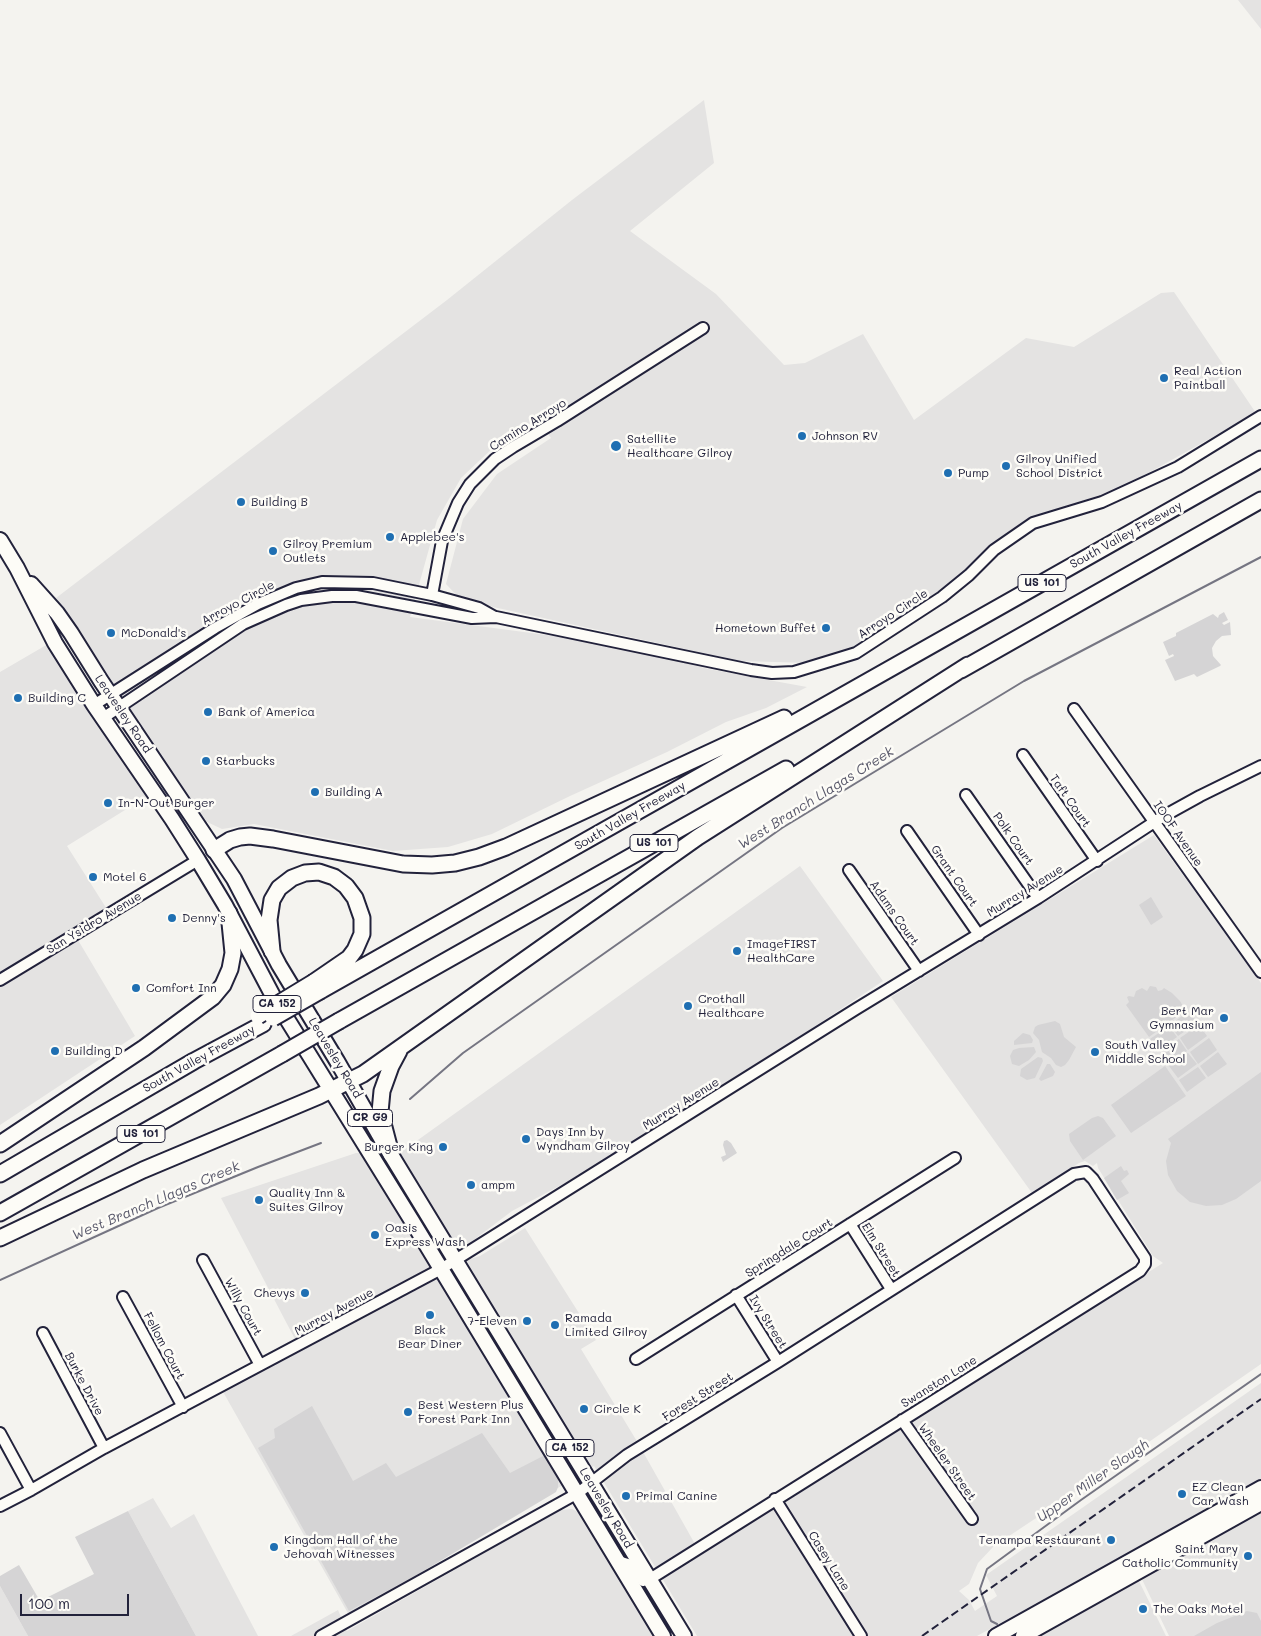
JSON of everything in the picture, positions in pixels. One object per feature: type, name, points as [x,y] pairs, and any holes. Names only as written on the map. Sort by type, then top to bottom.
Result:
[{"type":"highway","name":"South Valley Freeway","points":[[0,1174],[194,1061],[317,986],[823,706],[1261,459]]},
{"type":"highway","name":"US 101","points":[[0,1213],[1261,500]]},
{"type":"highway","name":"CA 152","points":[[391,1154],[380,1112],[382,1090],[401,1047],[698,836],[968,666]]},
{"type":"highway","points":[[214,850],[230,840],[250,836],[404,864],[432,865],[466,860],[506,847],[790,716],[823,706]]},
{"type":"highway","points":[[272,951],[269,920],[272,900],[279,888],[292,878],[305,873],[320,872],[334,877],[346,886],[355,898],[362,918],[362,934],[356,950],[317,986]]},
{"type":"highway","points":[[0,1144],[144,1048],[213,997],[223,985],[230,969],[233,953],[229,913]]},
{"type":"highway","points":[[0,1238],[143,1170],[331,1091],[367,1072],[401,1047]]},
{"type":"main road","name":"Leavesley Road","points":[[0,540],[17,568],[55,643],[94,705],[198,860],[229,913],[266,985],[441,1268],[663,1636]]},
{"type":"main road","name":"Leavesley Road","points":[[17,568],[57,613],[243,893],[272,951],[391,1154],[684,1636]]},
{"type":"main road","name":"San Ysidro Avenue","points":[[198,860],[214,850]]},
{"type":"main road","points":[[996,1636],[1261,1488]]},
{"type":"main road","points":[[1023,1636],[1261,1503]]},
{"type":"street","name":"Camino Arroyo","points":[[432,595],[442,541],[458,503],[470,484],[489,465],[513,447],[557,422],[703,328]]},
{"type":"street","name":"Arroyo Circle","points":[[104,718],[243,624],[301,600],[332,596],[356,596],[472,618],[496,617],[751,670],[772,673],[794,672],[856,653],[942,597],[969,575],[994,550],[1033,523],[1102,502],[1178,467],[1261,416]]},
{"type":"street","name":"Arroyo Circle","points":[[94,705],[214,628],[258,604],[296,588],[333,582],[374,584],[432,595],[479,608],[496,617]]},
{"type":"street","name":"IOOF Avenue","points":[[1074,709],[1261,972]]},
{"type":"street","name":"Taft Court","points":[[1023,756],[1097,861]]},
{"type":"street","name":"Murray Avenue","points":[[0,1506],[104,1448],[455,1260],[856,1008],[979,935],[1097,861],[1154,822],[1261,766]]},
{"type":"street","name":"Polk Court","points":[[966,795],[1038,898]]},
{"type":"street","name":"Grant Court","points":[[907,831],[979,935]]},
{"type":"street","name":"San Ysidro Avenue","points":[[0,980],[198,860]]},
{"type":"street","name":"Adams Court","points":[[849,870],[919,971]]},
{"type":"street","name":"Springdale Court","points":[[636,1359],[955,1158]]},
{"type":"street","name":"Forest Street","points":[[321,1636],[578,1493],[627,1455],[778,1362],[1074,1174],[1084,1172]]},
{"type":"street","name":"Swanston Lane","points":[[650,1579],[1140,1271],[1145,1264],[1145,1258],[1093,1179],[1084,1172]]},
{"type":"street","name":"Elm Street","points":[[850,1224],[891,1289]]},
{"type":"street","name":"Willy Court","points":[[203,1260],[260,1365]]},
{"type":"street","name":"Ivy Street","points":[[736,1295],[778,1362]]},
{"type":"street","name":"Fellom Court","points":[[123,1297],[182,1407]]},
{"type":"street","name":"Burke Drive","points":[[43,1333],[104,1448]]},
{"type":"street","name":"Wheeler Street","points":[[902,1420],[972,1519]]},
{"type":"street","points":[[0,1433],[31,1490]]},
{"type":"street","name":"Casey Lane","points":[[775,1499],[861,1636]]},
{"type":"street","points":[[618,1561],[632,1565],[643,1581],[650,1579]]},
{"type":"shaded area","points":[[1238,0],[1261,0],[1261,29]]},
{"type":"shaded area","points":[[704,100],[714,163],[630,231],[716,294],[784,365],[805,363],[863,334],[914,420],[1026,338],[1074,347],[1161,293],[1174,292],[1256,413],[1123,487],[1030,519],[989,548],[952,589],[853,647],[810,663],[740,661],[461,600],[446,584],[463,519],[497,474],[551,438],[537,419],[496,445],[461,478],[437,520],[410,617],[615,644],[708,669],[807,687],[766,708],[726,722],[667,752],[492,834],[448,847],[393,851],[254,824],[222,829],[205,821],[56,598],[447,300],[572,200]]},
{"type":"shaded area","points":[[1224,612],[1228,620],[1222,623],[1224,625],[1230,622],[1231,635],[1222,636],[1212,648],[1213,656],[1221,665],[1197,677],[1194,674],[1175,681],[1165,660],[1174,656],[1173,654],[1169,656],[1163,642],[1176,636],[1176,633],[1213,614],[1218,618]]},
{"type":"shaded area","points":[[48,644],[154,792],[67,846],[110,914],[75,935],[135,1036],[0,1125],[0,672]]},
{"type":"shaded area","points":[[1154,835],[1261,983],[1261,1364],[1110,1469],[994,1546],[978,1563],[969,1584],[959,1591],[969,1600],[975,1611],[997,1596],[986,1575],[1261,1383],[1261,1480],[977,1636],[697,1636],[594,1466],[349,1615],[222,1390],[297,1343],[221,1198],[356,1153],[397,1155],[800,866],[883,981],[635,1146],[512,1211],[434,1270],[480,1256],[525,1228],[596,1340],[581,1349],[638,1443],[695,1544],[907,1417],[1021,1352],[1163,1263],[1153,1256],[1098,1168],[1097,1163],[1093,1166],[1085,1161],[1079,1163],[1032,1193],[891,997]]},
{"type":"shaded area","points":[[1151,897],[1163,917],[1151,925],[1139,905]]},
{"type":"shaded area","points":[[1150,986],[1156,987],[1158,991],[1164,988],[1172,993],[1184,1008],[1182,1013],[1149,1037],[1126,1005],[1129,1002],[1127,997],[1134,997],[1136,991],[1142,988],[1147,991]]},
{"type":"shaded area","points":[[1189,1011],[1197,1023],[1178,1036],[1170,1025]]},
{"type":"shaded area","points":[[1055,1021],[1060,1024],[1064,1037],[1076,1047],[1069,1060],[1061,1067],[1056,1065],[1051,1058],[1042,1052],[1039,1040],[1033,1033],[1038,1025]]},
{"type":"shaded area","points":[[1199,1025],[1207,1036],[1188,1050],[1180,1038]]},
{"type":"shaded area","points":[[1169,1026],[1177,1037],[1158,1051],[1150,1039]]},
{"type":"shaded area","points":[[1023,1033],[1030,1035],[1033,1040],[1032,1043],[1014,1045],[1014,1041]]},
{"type":"shaded area","points":[[1209,1038],[1217,1050],[1198,1064],[1190,1052]]},
{"type":"shaded area","points":[[1179,1039],[1187,1051],[1168,1064],[1160,1053]]},
{"type":"shaded area","points":[[1034,1047],[1036,1052],[1029,1060],[1019,1066],[1012,1064],[1010,1056],[1013,1050]]},
{"type":"shaded area","points":[[1218,1052],[1227,1064],[1208,1077],[1200,1066]]},
{"type":"shaded area","points":[[1188,1053],[1197,1064],[1178,1078],[1169,1066]]},
{"type":"shaded area","points":[[1038,1057],[1042,1058],[1043,1061],[1035,1078],[1027,1080],[1020,1076],[1021,1069]]},
{"type":"shaded area","points":[[1047,1064],[1050,1064],[1055,1072],[1053,1076],[1041,1081],[1039,1079]]},
{"type":"shaded area","points":[[1165,1066],[1186,1096],[1131,1133],[1111,1105]]},
{"type":"shaded area","points":[[1198,1067],[1206,1078],[1187,1092],[1179,1080]]},
{"type":"shaded area","points":[[1261,1072],[1261,1181],[1236,1199],[1222,1205],[1206,1206],[1190,1202],[1177,1191],[1168,1175],[1166,1161],[1171,1143],[1168,1139]]},
{"type":"shaded area","points":[[1098,1116],[1103,1118],[1116,1136],[1083,1160],[1070,1141],[1069,1134]]},
{"type":"shaded area","points":[[727,1140],[737,1153],[723,1162],[721,1157],[726,1155],[723,1145],[724,1141]]},
{"type":"shaded area","points":[[1121,1166],[1129,1174],[1121,1181],[1129,1193],[1117,1200],[1104,1178]]},
{"type":"shaded area","points":[[312,1406],[353,1481],[386,1463],[396,1477],[482,1433],[510,1473],[545,1455],[558,1479],[558,1487],[556,1492],[415,1576],[349,1611],[258,1448],[275,1438],[274,1429]]},
{"type":"shaded area","points":[[153,1498],[171,1528],[194,1514],[258,1636],[196,1636],[128,1511]]},
{"type":"shaded area","points":[[1261,1508],[1261,1636],[1169,1636],[1139,1573]]},
{"type":"shaded area","points":[[572,1509],[580,1513],[655,1636],[291,1636],[338,1610],[347,1631],[560,1510]]},
{"type":"shaded area","points":[[128,1511],[196,1636],[28,1636],[0,1586],[0,1576],[19,1565],[40,1601],[94,1574],[75,1537]]},
{"type":"shaded area","points":[[1137,1577],[1166,1636],[1026,1636]]},
{"type":"shaded area","points":[[0,1586],[28,1636],[0,1636]]},
{"type":"shaded area","points":[[1247,1611],[1257,1613],[1261,1621],[1261,1636],[1194,1636],[1217,1623]]},
{"type":"waterway","name":"West Branch Llagas Creek","points":[[410,1099],[463,1053],[782,828],[1024,681],[1261,557]]},
{"type":"waterway","name":"West Branch Llagas Creek","points":[[0,1280],[158,1208],[321,1143]]},
{"type":"waterway","name":"Upper Miller Slough","points":[[997,1624],[991,1621],[980,1589],[987,1569],[1081,1500],[1261,1374]]},
{"type":"railway","points":[[922,1636],[1261,1399]]},
{"type":"place","name":"Real Action Paintball","points":[[1164,378]]},
{"type":"place","name":"Johnson RV","points":[[802,436]]},
{"type":"place","name":"Satellite Healthcare Gilroy","points":[[616,446]]},
{"type":"place","name":"Gilroy Unified School District","points":[[1006,466]]},
{"type":"place","name":"Pump","points":[[948,473]]},
{"type":"place","name":"Building B","points":[[241,502]]},
{"type":"place","name":"Applebee's","points":[[390,537]]},
{"type":"place","name":"Gilroy Premium Outlets","points":[[273,551]]},
{"type":"place","name":"Hometown Buffet","points":[[826,628]]},
{"type":"place","name":"McDonald's","points":[[111,633]]},
{"type":"place","name":"Building C","points":[[18,698]]},
{"type":"place","name":"Bank of America","points":[[208,712]]},
{"type":"place","name":"Starbucks","points":[[206,761]]},
{"type":"place","name":"Building A","points":[[315,792]]},
{"type":"place","name":"In-N-Out Burger","points":[[108,803]]},
{"type":"place","name":"Motel 6","points":[[93,877]]},
{"type":"place","name":"Denny's","points":[[172,918]]},
{"type":"place","name":"ImageFIRST HealthCare","points":[[737,951]]},
{"type":"place","name":"Comfort Inn","points":[[136,988]]},
{"type":"place","name":"Crothall Healthcare","points":[[688,1006]]},
{"type":"place","name":"Bert Mar Gymnasium","points":[[1224,1018]]},
{"type":"place","name":"Building D","points":[[55,1051]]},
{"type":"place","name":"South Valley Middle School","points":[[1095,1052]]},
{"type":"place","name":"Days Inn by Wyndham Gilroy","points":[[526,1139]]},
{"type":"place","name":"Burger King","points":[[443,1147]]},
{"type":"place","name":"ampm","points":[[471,1185]]},
{"type":"place","name":"Quality Inn & Suites Gilroy","points":[[259,1200]]},
{"type":"place","name":"Oasis Express Wash","points":[[375,1235]]},
{"type":"place","name":"Chevys","points":[[305,1293]]},
{"type":"place","name":"Black Bear Diner","points":[[430,1315]]},
{"type":"place","name":"7-Eleven","points":[[527,1321]]},
{"type":"place","name":"Ramada Limited Gilroy","points":[[555,1325]]},
{"type":"place","name":"Circle K","points":[[584,1409]]},
{"type":"place","name":"Best Western Plus Forest Park Inn","points":[[408,1412]]},
{"type":"place","name":"EZ Clean Car Wash","points":[[1182,1494]]},
{"type":"place","name":"Primal Canine","points":[[626,1496]]},
{"type":"place","name":"Tenampa Restaurant","points":[[1111,1540]]},
{"type":"place","name":"Kingdom Hall of the Jehovah Witnesses","points":[[274,1547]]},
{"type":"place","name":"Saint Mary Catholic Community","points":[[1248,1556]]},
{"type":"place","name":"The Oaks Motel","points":[[1143,1609]]}]
